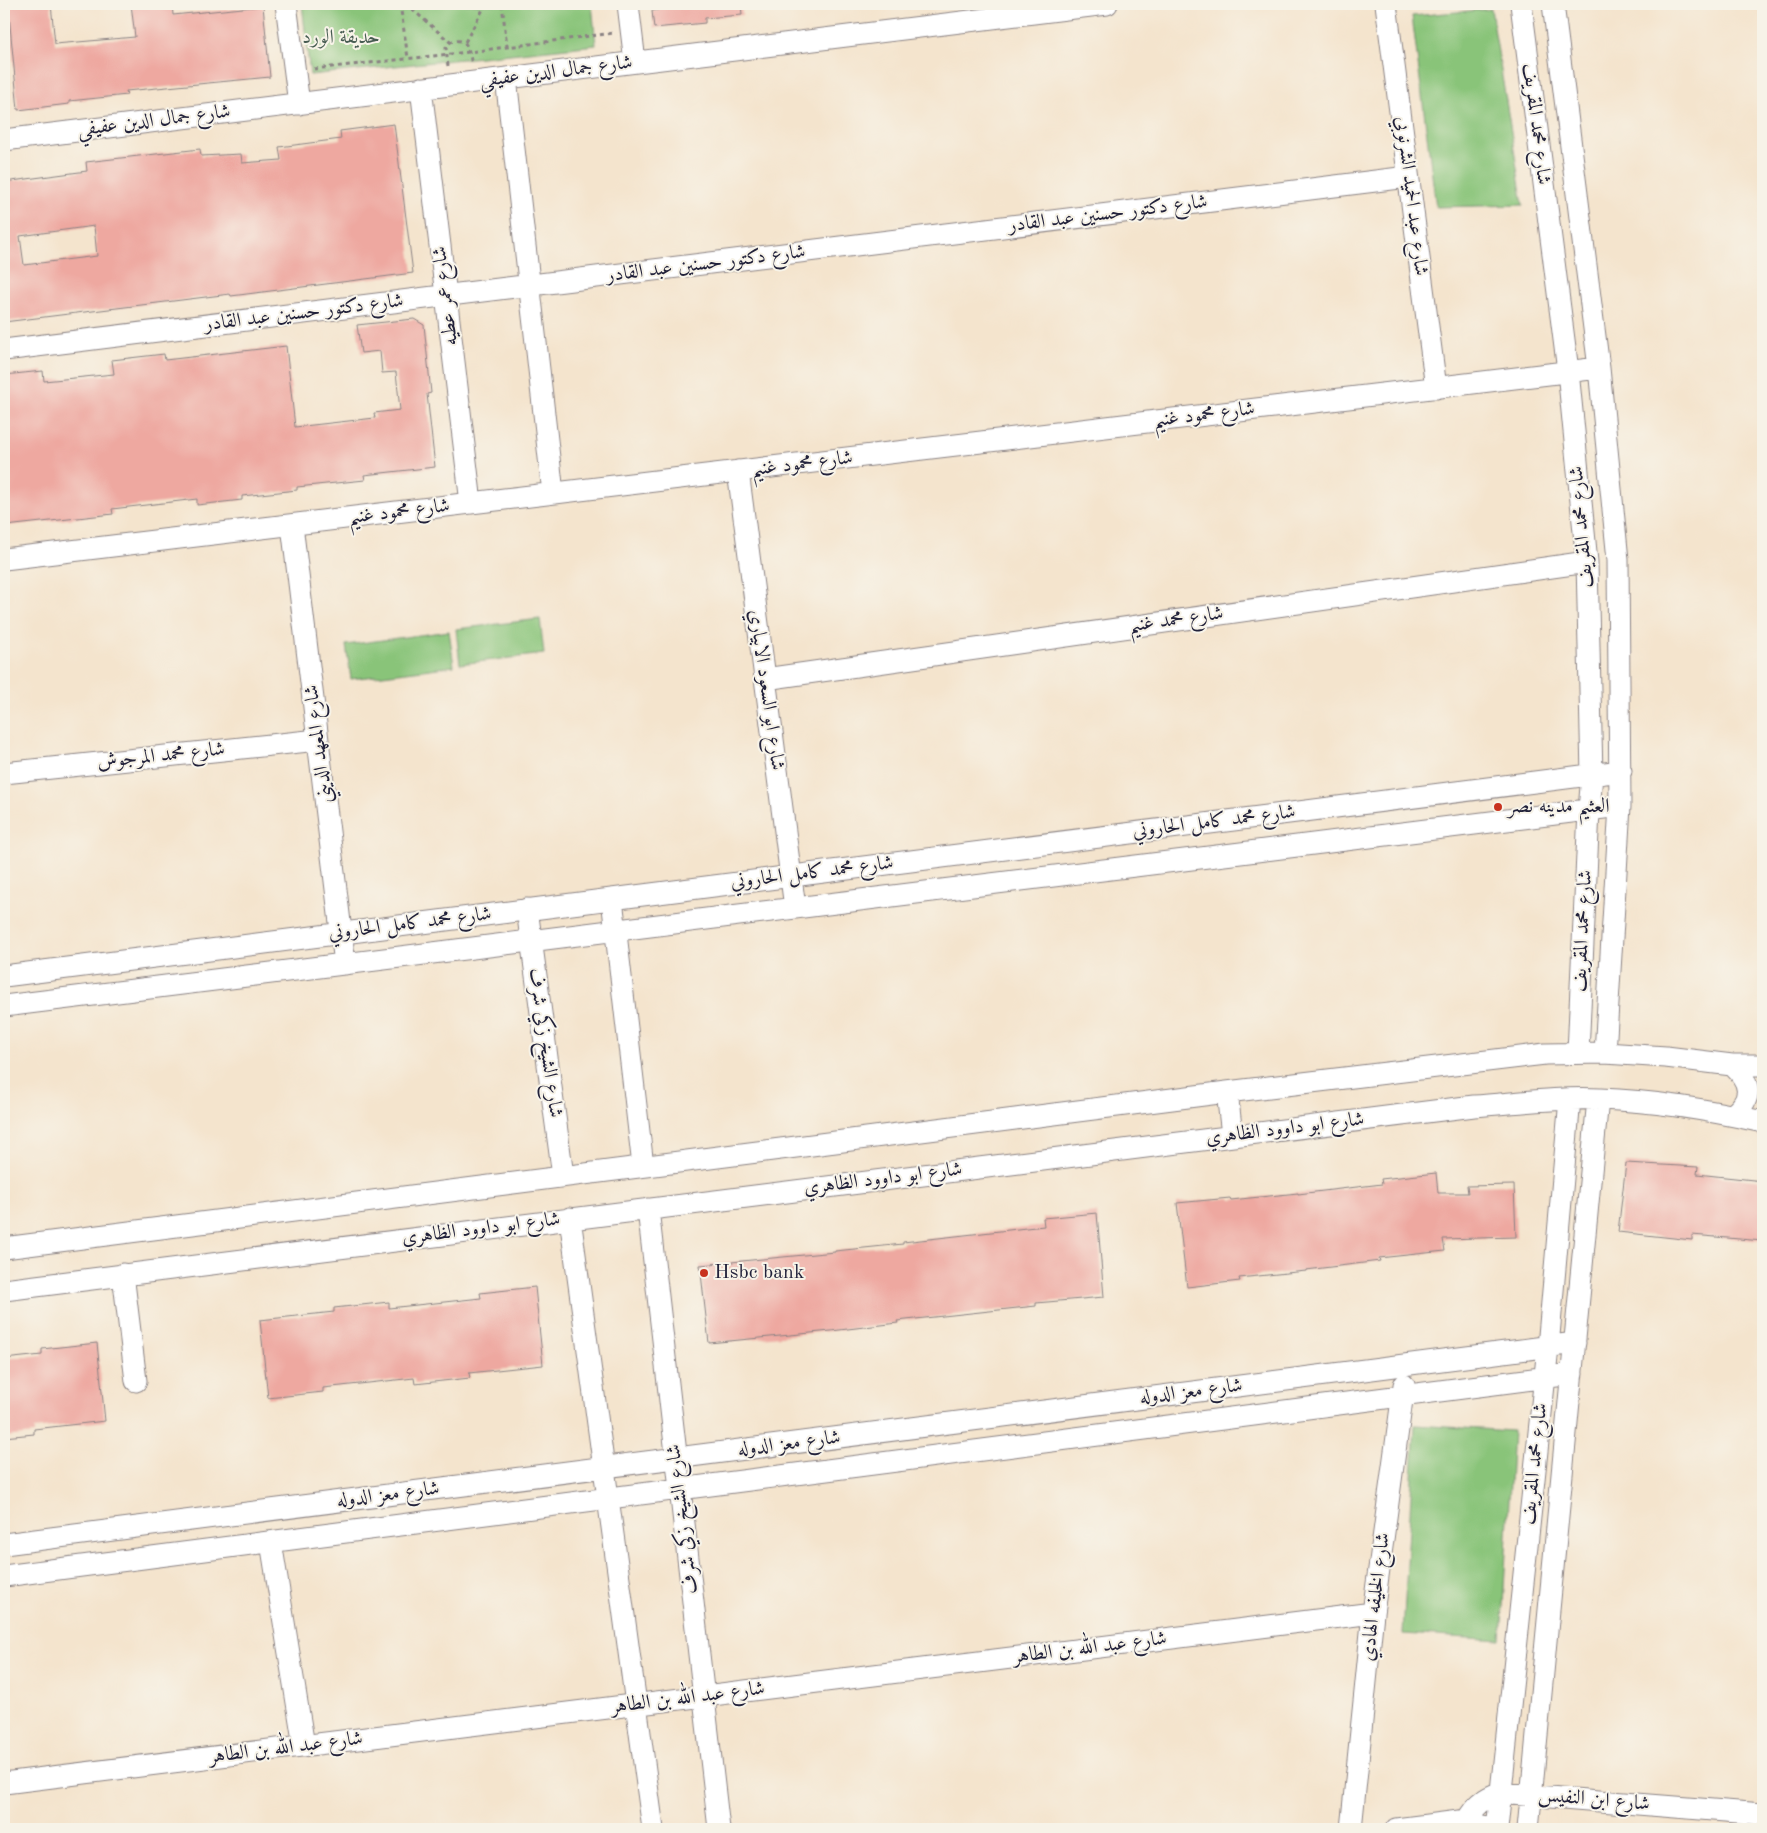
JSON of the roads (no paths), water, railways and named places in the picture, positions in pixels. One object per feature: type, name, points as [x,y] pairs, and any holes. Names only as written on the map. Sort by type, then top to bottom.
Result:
[{"type":"street","points":[[286,4],[299,104]]},
{"type":"street","points":[[628,4],[635,62]]},
{"type":"street","name":"شارع جمال الدين عفيفي","points":[[4,140],[1107,4]]},
{"type":"street","name":"شارع عبد الحميد الشرنوبي","points":[[1386,4],[1436,388]]},
{"type":"street","name":"شارع محمد المقريف","points":[[1520,4],[1568,372],[1587,562],[1592,775],[1578,1052]]},
{"type":"street","name":"شارع محمد المقريف","points":[[1553,4],[1600,368],[1618,560],[1621,771],[1605,1052]]},
{"type":"street","points":[[506,78],[554,493]]},
{"type":"street","name":"شارع عمر عطيه","points":[[421,88],[471,503]]},
{"type":"street","name":"شارع دكتور حسنين عبد القادر","points":[[4,350],[1408,177]]},
{"type":"street","name":"شارع محمود غنيم","points":[[4,559],[1600,368]]},
{"type":"street","name":"شارع ابو السعود الابياري","points":[[738,471],[795,908]]},
{"type":"street","name":"شارع المعهد الديني","points":[[292,525],[345,964]]},
{"type":"street","name":"شارع محمد غنيم","points":[[765,679],[1587,562]]},
{"type":"street","name":"شارع محمد المرجوش","points":[[4,773],[318,740]]},
{"type":"street","name":"شارع محمد كامل الحاروني","points":[[4,976],[1621,771]]},
{"type":"street","name":"شارع محمد كامل الحاروني","points":[[4,1006],[1620,806]]},
{"type":"street","points":[[612,899],[643,1166]]},
{"type":"street","name":"شارع الشيخ زكي شرف","points":[[527,909],[563,1176]]},
{"type":"street","name":"شارع ابو داوود الظاهري","points":[[4,1248],[1227,1092],[1512,1058],[1578,1052],[1605,1052],[1666,1057],[1732,1066],[1763,1065]]},
{"type":"street","points":[[1732,1066],[1742,1075],[1747,1083],[1748,1093],[1745,1102],[1732,1115]]},
{"type":"street","points":[[1227,1092],[1232,1135]]},
{"type":"street","name":"شارع محمد المقريف","points":[[1496,1829],[1548,1347],[1570,1099]]},
{"type":"street","name":"شارع ابو داوود الظاهري","points":[[4,1290],[1474,1106],[1570,1099],[1598,1099],[1664,1104],[1763,1122]]},
{"type":"street","name":"شارع محمد المقريف","points":[[1528,1829],[1598,1099]]},
{"type":"street","name":"شارع الشيخ زكي شرف","points":[[648,1209],[719,1829]]},
{"type":"street","points":[[570,1218],[653,1829]]},
{"type":"street","points":[[123,1274],[136,1381]]},
{"type":"street","name":"شارع معز الدوله","points":[[4,1544],[1575,1343]]},
{"type":"street","name":"شارع الخليفه الهادي","points":[[1352,1829],[1372,1613],[1401,1396],[1407,1365]]},
{"type":"street","name":"شارع معز الدوله","points":[[4,1576],[1572,1374]]},
{"type":"street","points":[[271,1542],[304,1746]]},
{"type":"street","name":"شارع عبد الله بن الطاهر","points":[[4,1783],[1372,1613]]},
{"type":"street","points":[[1467,1820],[1480,1803],[1499,1793]]},
{"type":"street","name":"شارع ابن النفيس","points":[[1499,1793],[1763,1814]]},
{"type":"street","points":[[1396,1829],[1467,1820],[1481,1827],[1496,1829]]},
{"type":"place","name":"العثيم مدينه نصر","points":[[1498,807]]},
{"type":"place","name":"Hsbc bank","points":[[704,1273]]},
{"type":"park label","name":"حديقة الورد","points":[[341,38]]}]
